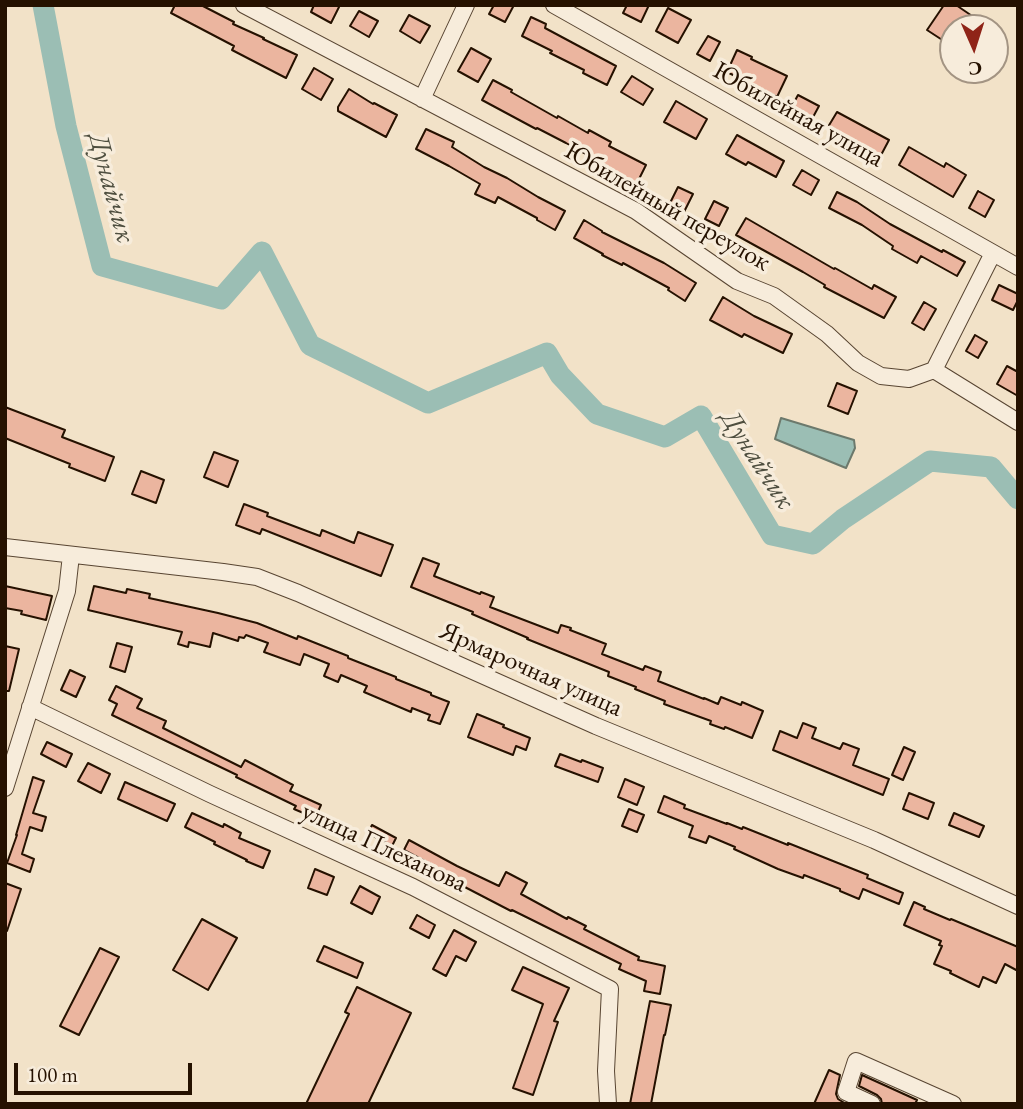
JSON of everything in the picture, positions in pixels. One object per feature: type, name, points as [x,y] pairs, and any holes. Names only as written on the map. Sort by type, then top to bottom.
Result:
[{"type":"street","name":"Юбилейный переулок","points":[[244,5],[636,211],[737,281],[774,296],[827,334],[858,363],[881,376],[909,379],[934,370]]},
{"type":"street","points":[[422,99],[466,5]]},
{"type":"street","name":"Юбилейная улица","points":[[554,5],[1018,267]]},
{"type":"street","points":[[993,253],[934,370],[1018,422]]},
{"type":"street","name":"Ярмарочная улица","points":[[5,547],[257,577],[596,726],[874,841],[1018,906]]},
{"type":"street","points":[[5,788],[67,590],[71,555]]},
{"type":"street","name":"улица Плеханова","points":[[30,707],[412,887],[610,989],[606,1071],[608,1104]]},
{"type":"street","points":[[872,1104],[846,1092],[856,1061],[946,1102]]},
{"type":"water","points":[[781,418],[854,440],[855,448],[846,468],[775,439]]},
{"type":"building","points":[[175,5],[201,5],[297,55],[286,78],[232,50],[234,46],[171,13]]},
{"type":"building","points":[[314,5],[340,5],[331,23],[311,12]]},
{"type":"building","points":[[494,5],[514,5],[505,22],[489,14]]},
{"type":"building","points":[[627,5],[649,5],[641,22],[623,13]]},
{"type":"building","points":[[944,5],[956,5],[969,14],[939,14],[939,38],[927,30]]},
{"type":"building","points":[[668,8],[691,20],[678,43],[656,31]]},
{"type":"building","points":[[359,11],[378,21],[369,37],[350,26]]},
{"type":"building","points":[[409,15],[430,26],[420,43],[400,31]]},
{"type":"building","points":[[531,17],[546,24],[545,28],[616,66],[607,85],[522,36]]},
{"type":"building","points":[[708,36],[720,42],[710,61],[697,54]]},
{"type":"building","points":[[471,48],[491,59],[478,82],[458,71]]},
{"type":"building","points":[[737,50],[787,76],[777,97],[727,72]]},
{"type":"building","points":[[314,68],[333,79],[321,100],[302,89]]},
{"type":"building","points":[[632,76],[653,89],[643,105],[621,92]]},
{"type":"building","points":[[493,80],[557,118],[558,116],[611,142],[609,146],[646,165],[636,185],[603,169],[605,165],[566,143],[482,100]]},
{"type":"building","points":[[349,89],[397,115],[386,137],[338,111]]},
{"type":"building","points":[[798,95],[819,106],[812,119],[791,108]]},
{"type":"building","points":[[676,101],[707,119],[696,139],[664,122]]},
{"type":"building","points":[[837,112],[889,140],[880,157],[828,127]]},
{"type":"building","points":[[426,129],[454,142],[452,147],[484,167],[565,211],[555,230],[498,197],[495,203],[475,194],[480,184],[416,149]]},
{"type":"building","points":[[737,135],[784,161],[776,177],[726,154]]},
{"type":"building","points":[[909,147],[944,167],[946,163],[966,175],[953,197],[899,165]]},
{"type":"building","points":[[802,170],[819,180],[811,195],[793,185]]},
{"type":"building","points":[[678,187],[693,194],[684,212],[669,205]]},
{"type":"building","points":[[978,191],[994,200],[985,217],[969,208]]},
{"type":"building","points":[[837,192],[890,224],[965,262],[957,276],[921,256],[917,263],[892,249],[893,246],[862,225],[829,208]]},
{"type":"building","points":[[714,201],[728,208],[719,226],[705,219]]},
{"type":"building","points":[[746,218],[834,269],[872,289],[874,285],[896,297],[884,318],[824,287],[825,285],[803,272],[736,235]]},
{"type":"building","points":[[584,220],[696,283],[685,301],[668,290],[669,288],[574,238]]},
{"type":"building","points":[[999,285],[1018,294],[1013,310],[992,300]]},
{"type":"building","points":[[723,297],[792,334],[783,353],[744,334],[742,337],[710,320]]},
{"type":"building","points":[[924,302],[936,309],[924,330],[912,323]]},
{"type":"building","points":[[975,335],[987,342],[978,358],[966,351]]},
{"type":"building","points":[[1007,366],[1018,372],[1018,396],[997,384]]},
{"type":"building","points":[[837,383],[857,391],[848,414],[828,406]]},
{"type":"building","points":[[5,407],[65,430],[62,437],[114,457],[105,481],[5,438]]},
{"type":"building","points":[[214,452],[238,461],[228,487],[204,477]]},
{"type":"building","points":[[141,471],[164,480],[156,503],[132,494]]},
{"type":"building","points":[[244,504],[268,513],[267,516],[320,536],[322,530],[354,543],[358,532],[393,545],[381,576],[262,529],[260,534],[236,525]]},
{"type":"building","points":[[423,558],[439,564],[434,576],[494,597],[490,607],[558,633],[561,625],[571,628],[570,630],[606,644],[602,654],[643,670],[645,666],[661,672],[658,681],[704,699],[718,704],[721,697],[763,711],[752,738],[664,704],[665,701],[608,676],[609,672],[411,587]]},
{"type":"building","points":[[5,586],[52,596],[46,620],[5,608]]},
{"type":"building","points":[[94,586],[126,593],[127,589],[150,594],[149,598],[257,623],[297,639],[298,636],[449,702],[440,724],[428,720],[430,715],[412,708],[411,712],[364,692],[367,686],[341,675],[338,682],[324,676],[329,664],[304,654],[300,665],[264,652],[268,643],[246,635],[244,638],[239,637],[238,641],[213,633],[210,647],[189,642],[188,647],[178,644],[182,632],[88,610]]},
{"type":"building","points":[[117,643],[132,647],[125,672],[110,667]]},
{"type":"building","points":[[5,646],[19,649],[9,691],[5,691]]},
{"type":"building","points":[[70,670],[85,677],[76,697],[61,690]]},
{"type":"building","points":[[116,686],[142,699],[137,708],[166,721],[163,728],[241,767],[245,760],[293,785],[290,791],[321,805],[315,818],[294,809],[296,806],[236,777],[237,775],[112,715],[117,704],[109,700]]},
{"type":"building","points":[[477,714],[530,738],[526,750],[516,746],[513,755],[468,737]]},
{"type":"building","points":[[803,723],[816,728],[812,738],[840,749],[843,743],[859,749],[853,765],[889,779],[883,795],[773,750],[780,731],[797,738]]},
{"type":"building","points":[[47,742],[72,754],[66,767],[41,754]]},
{"type":"building","points":[[904,747],[915,752],[903,780],[892,775]]},
{"type":"building","points":[[560,754],[603,768],[598,782],[555,766]]},
{"type":"building","points":[[88,763],[110,774],[101,793],[78,781]]},
{"type":"building","points":[[33,777],[44,781],[33,813],[46,817],[42,831],[30,827],[22,854],[34,859],[30,872],[7,863]]},
{"type":"building","points":[[625,779],[644,787],[637,805],[618,797]]},
{"type":"building","points":[[125,782],[175,804],[167,821],[118,799]]},
{"type":"building","points":[[909,793],[934,803],[928,819],[903,809]]},
{"type":"building","points":[[664,796],[685,805],[684,808],[788,843],[868,875],[867,878],[903,893],[899,904],[863,889],[859,899],[804,875],[803,878],[778,869],[709,836],[706,843],[689,837],[693,826],[658,812]]},
{"type":"building","points":[[629,809],[644,815],[637,832],[622,826]]},
{"type":"building","points":[[192,813],[223,827],[224,824],[241,833],[239,838],[270,851],[263,868],[185,827]]},
{"type":"building","points":[[954,813],[984,826],[979,837],[949,825]]},
{"type":"building","points":[[372,825],[396,838],[392,846],[368,833]]},
{"type":"building","points":[[409,840],[499,886],[506,872],[527,883],[521,894],[567,919],[568,917],[586,926],[584,929],[639,957],[638,960],[665,966],[660,994],[644,991],[646,981],[619,969],[621,964],[432,870],[434,866],[404,850]]},
{"type":"building","points":[[315,869],[334,877],[327,895],[308,888]]},
{"type":"building","points":[[5,883],[21,889],[7,931],[5,931]]},
{"type":"building","points":[[360,886],[380,897],[372,914],[351,903]]},
{"type":"building","points":[[914,902],[925,907],[924,909],[1018,947],[1018,971],[1005,964],[996,983],[983,977],[979,987],[934,964],[942,946],[939,945],[941,941],[904,925]]},
{"type":"building","points":[[417,915],[435,925],[429,938],[410,928]]},
{"type":"building","points":[[202,919],[237,938],[208,990],[173,970]]},
{"type":"building","points":[[454,930],[476,942],[466,961],[456,956],[446,976],[433,969]]},
{"type":"building","points":[[324,946],[363,963],[357,978],[317,961]]},
{"type":"building","points":[[100,948],[119,957],[79,1035],[60,1026]]},
{"type":"building","points":[[523,967],[569,988],[554,1021],[558,1022],[533,1095],[513,1088],[543,1004],[512,990]]},
{"type":"building","points":[[357,987],[411,1013],[368,1104],[306,1104],[349,1014],[345,1012]]},
{"type":"building","points":[[650,1001],[671,1005],[651,1104],[630,1104]]},
{"type":"building","points":[[829,1070],[840,1075],[836,1094],[838,1099],[846,1104],[814,1104]]},
{"type":"building","points":[[862,1075],[917,1100],[915,1104],[882,1104],[877,1095],[859,1086]]},
{"type":"waterway","name":"Дунайчик","points":[[43,5],[66,126],[102,266],[221,299],[262,252],[310,345],[428,403],[547,353],[560,375],[597,414],[665,437],[701,416],[772,535],[813,544],[843,519],[930,461],[991,467],[1018,499]]}]
